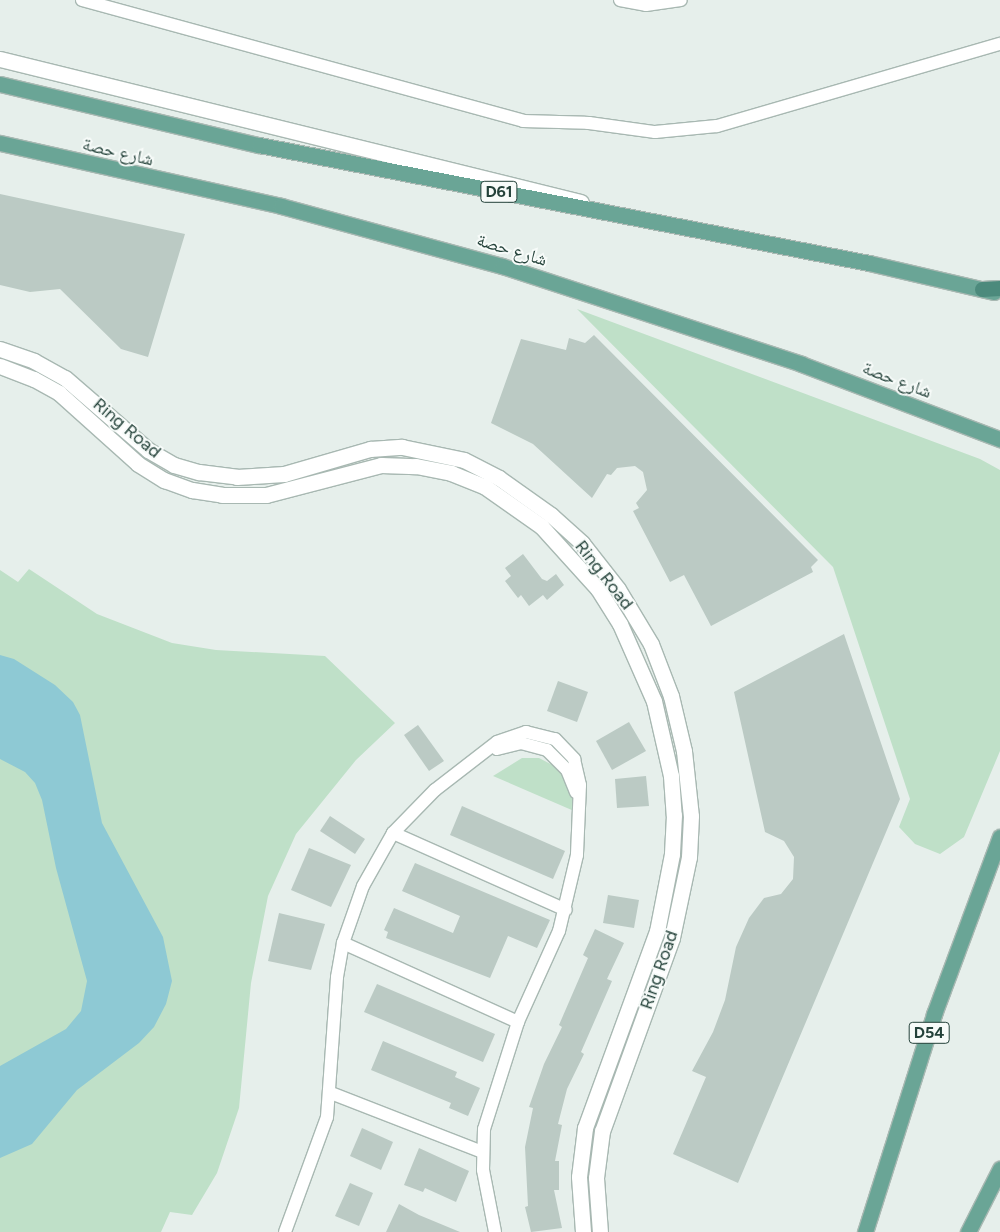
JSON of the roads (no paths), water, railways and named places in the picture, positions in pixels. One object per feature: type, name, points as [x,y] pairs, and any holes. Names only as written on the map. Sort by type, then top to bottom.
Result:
[{"type":"highway","points":[[982,289],[1000,288]]},
{"type":"main road","name":"D61","points":[[0,84],[259,145],[607,214],[869,263],[1000,294]]},
{"type":"main road","name":"شارع حصة","points":[[0,143],[290,208],[502,266],[801,364],[1000,439]]},
{"type":"main road","name":"D54","points":[[865,1232],[934,1014],[1000,837]]},
{"type":"main road","points":[[968,1232],[1000,1170]]},
{"type":"street","points":[[82,0],[523,121],[589,123],[655,132],[717,126],[1000,44]]},
{"type":"street","points":[[620,0],[646,5],[681,0]]},
{"type":"street","points":[[0,59],[444,170],[560,195],[607,214]]},
{"type":"street","name":"Ring Road","points":[[0,349],[34,361],[66,378],[148,450],[174,465],[199,472],[238,477],[284,474],[340,455],[378,448],[434,452],[464,460],[499,478],[551,515],[582,543],[618,589],[650,644],[671,696],[684,751],[691,816],[685,882],[672,938],[602,1131],[596,1178],[600,1232]]},
{"type":"street","name":"Ring Road","points":[[0,366],[34,379],[59,393],[80,409],[138,464],[164,480],[192,490],[222,495],[266,495],[381,465],[416,466],[451,473],[484,486],[527,516],[571,556],[598,589],[639,661],[654,702],[670,766],[674,815],[672,854],[658,931],[585,1128],[579,1177],[583,1232]]},
{"type":"street","points":[[289,1231],[321,1140],[331,1093],[336,977],[343,943],[363,886],[393,833],[435,790],[483,753],[522,743],[547,750],[567,770],[579,802],[577,855],[566,910],[551,952],[518,1022],[490,1106],[482,1152],[495,1232]]},
{"type":"street","points":[[393,833],[566,910]]},
{"type":"street","points":[[343,943],[518,1022]]},
{"type":"street","points":[[331,1093],[482,1152]]},
{"type":"water","points":[[0,655],[14,659],[55,685],[73,702],[80,715],[102,823],[163,937],[172,981],[166,1004],[154,1027],[139,1043],[77,1090],[32,1144],[0,1158],[0,1066],[66,1029],[81,1011],[87,981],[56,868],[42,800],[35,783],[25,772],[0,759]]}]
